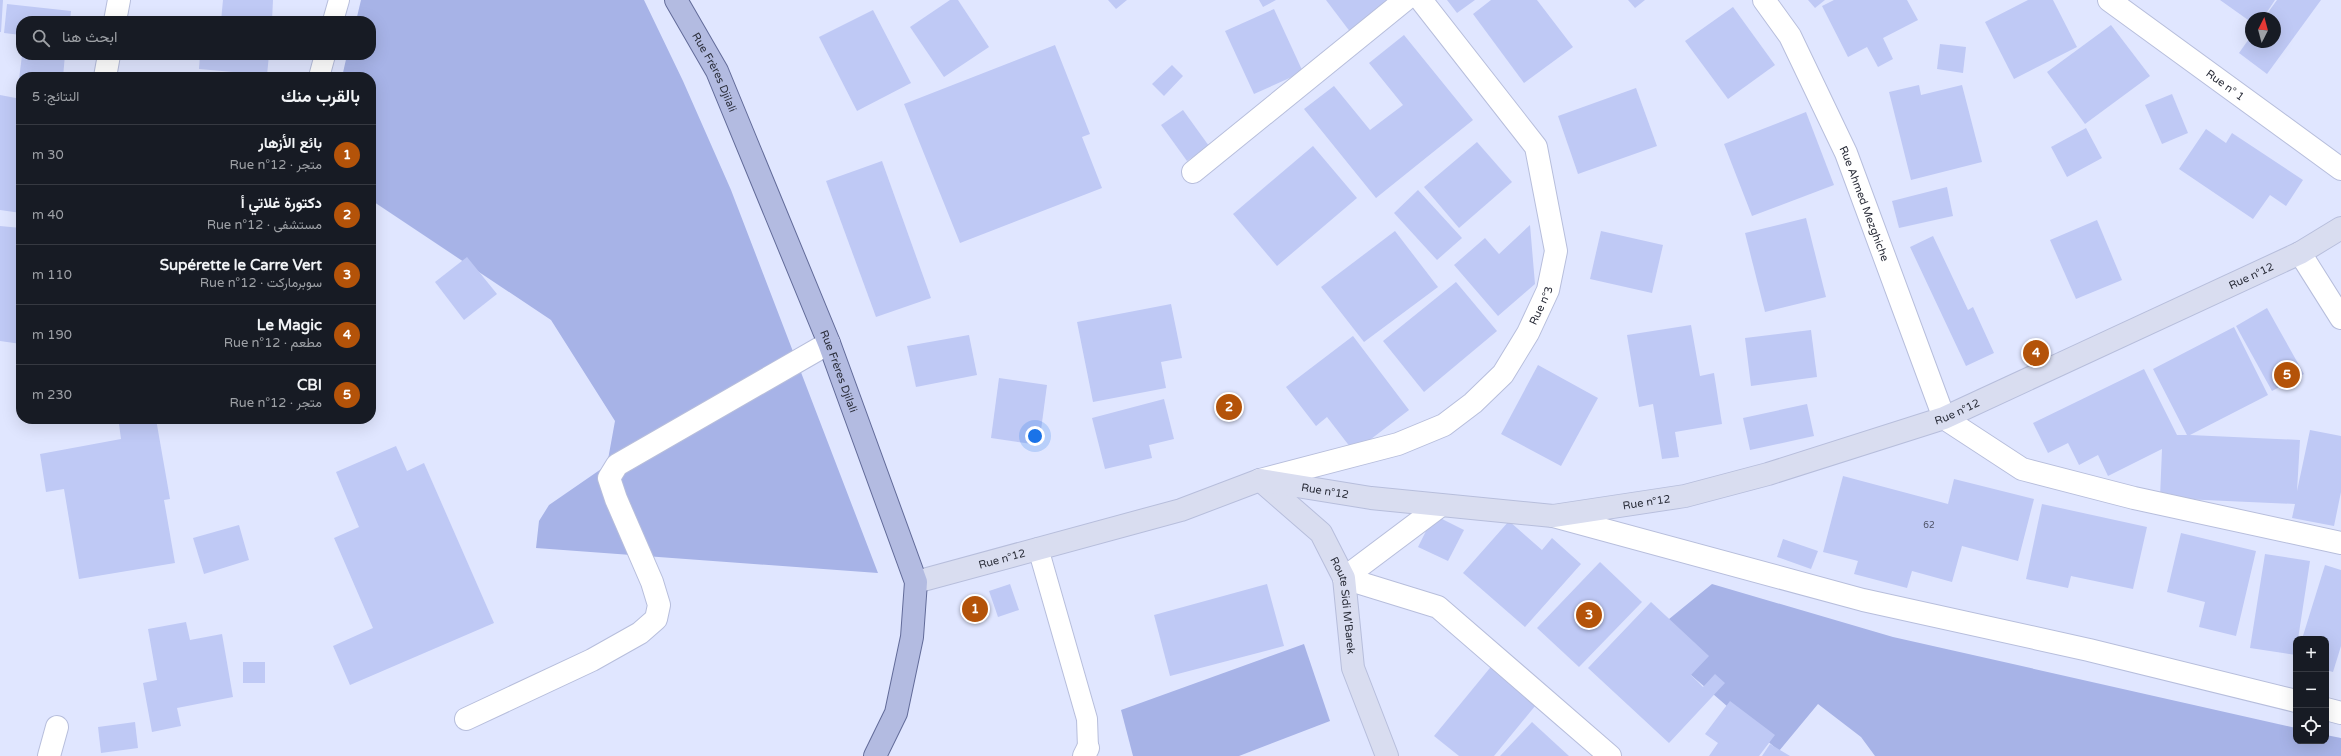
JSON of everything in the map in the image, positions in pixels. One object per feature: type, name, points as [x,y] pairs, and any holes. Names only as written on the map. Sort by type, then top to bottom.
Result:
[{"type":"main road","name":"Rue Frères Djilali","points":[[676,0],[717,71],[829,343],[916,582],[912,637],[896,712],[875,756]]},
{"type":"main road","name":"Rue n°12","points":[[916,582],[1181,510],[1260,480],[1371,498],[1553,516],[1684,496],[1768,474],[1944,418],[2300,253],[2341,228]]},
{"type":"main road","name":"Route Sidi M'Barek","points":[[1260,480],[1321,533],[1344,578],[1353,668],[1387,756]]},
{"type":"street","points":[[116,16],[119,0]]},
{"type":"street","points":[[1194,172],[1405,0]]},
{"type":"street","name":"Rue n°3","points":[[1260,480],[1398,444],[1444,425],[1473,403],[1503,374],[1528,333],[1548,290],[1556,251],[1536,147],[1421,0]]},
{"type":"street","name":"Rue Ahmed Mezghiche","points":[[1764,0],[1790,36],[1846,153],[1944,418]]},
{"type":"street","name":"Rue n° 1","points":[[2109,0],[2341,170]]},
{"type":"street","points":[[106,72],[108,60]]},
{"type":"street","points":[[2300,253],[2341,318]]},
{"type":"street","points":[[466,719],[592,660],[640,633],[656,619],[659,605],[652,582],[616,499],[609,478],[617,465],[829,343]]},
{"type":"street","points":[[1944,418],[2022,469],[2134,498],[2341,543]]},
{"type":"street","points":[[1344,578],[1440,506]]},
{"type":"street","points":[[1553,516],[1863,600],[2089,650],[2293,700]]},
{"type":"street","points":[[1344,578],[1438,607],[1610,756]]},
{"type":"street","points":[[2329,710],[2341,713]]},
{"type":"street","points":[[49,756],[57,727]]},
{"type":"lane","points":[[335,16],[339,0]]},
{"type":"lane","points":[[320,72],[324,60]]},
{"type":"lane","points":[[1038,548],[1087,719],[1088,753]]},
{"type":"shaded area","points":[[361,0],[644,0],[683,81],[731,190],[878,573],[536,548],[539,521],[549,505],[607,465],[615,421],[551,320],[376,203],[376,72],[343,72],[346,60],[376,60],[376,16],[357,16]]},
{"type":"shaded area","points":[[1712,584],[1893,637],[2293,727],[2293,744],[2329,744],[2329,736],[2341,738],[2341,756],[1875,756],[1861,737],[1818,704],[1779,751],[1647,637]]},
{"type":"shaded area","points":[[1304,644],[1330,721],[1239,756],[1133,756],[1121,710]]},
{"type":"building","points":[[0,0],[3,0],[1,32],[0,32]]},
{"type":"building","points":[[223,0],[273,0],[272,16],[221,16]]},
{"type":"building","points":[[950,0],[958,0],[989,47],[944,77],[910,27]]},
{"type":"building","points":[[1108,0],[1127,0],[1116,9]]},
{"type":"building","points":[[1259,0],[1276,0],[1263,7]]},
{"type":"building","points":[[1326,0],[1387,0],[1390,4],[1351,33]]},
{"type":"building","points":[[1447,0],[1475,0],[1457,13]]},
{"type":"building","points":[[1491,0],[1537,0],[1573,47],[1524,83],[1473,14]]},
{"type":"building","points":[[1628,0],[1645,0],[1635,8]]},
{"type":"building","points":[[1808,0],[1825,0],[1815,8]]},
{"type":"building","points":[[1834,0],[1907,0],[1918,20],[1883,38],[1893,59],[1878,67],[1867,47],[1848,57],[1822,6]]},
{"type":"building","points":[[2028,0],[2053,0],[2077,47],[2014,79],[1985,22]]},
{"type":"building","points":[[2220,0],[2275,0],[2267,12],[2245,12],[2245,18]]},
{"type":"building","points":[[2277,0],[2321,0],[2267,74],[2239,53],[2245,44],[2245,48],[2281,48],[2281,12],[2268,12]]},
{"type":"building","points":[[7,4],[71,11],[70,16],[16,16],[16,34],[4,33]]},
{"type":"building","points":[[1733,7],[1775,65],[1728,99],[1685,41]]},
{"type":"building","points":[[1274,9],[1303,72],[1254,94],[1225,31]]},
{"type":"building","points":[[873,10],[911,83],[857,111],[819,37]]},
{"type":"building","points":[[2111,25],[2150,76],[2085,124],[2047,72]]},
{"type":"building","points":[[1404,35],[1473,120],[1376,198],[1304,109],[1334,86],[1370,130],[1403,105],[1369,63]]},
{"type":"building","points":[[1940,44],[1966,47],[1963,73],[1937,69]]},
{"type":"building","points":[[1055,45],[1090,134],[1082,137],[1102,188],[960,243],[904,104]]},
{"type":"building","points":[[21,60],[65,60],[63,72],[20,72]]},
{"type":"building","points":[[200,60],[268,60],[267,72],[233,72],[199,69]]},
{"type":"building","points":[[1172,65],[1183,76],[1164,96],[1152,84]]},
{"type":"building","points":[[1919,85],[1921,95],[1962,85],[1982,162],[1911,180],[1889,92]]},
{"type":"building","points":[[1636,88],[1657,146],[1578,174],[1558,116]]},
{"type":"building","points":[[2172,94],[2188,133],[2162,144],[2145,105]]},
{"type":"building","points":[[0,95],[16,98],[16,212],[0,210]]},
{"type":"building","points":[[1183,110],[1209,146],[1187,161],[1161,125]]},
{"type":"building","points":[[1806,112],[1834,185],[1752,216],[1724,144]]},
{"type":"building","points":[[2086,128],[2102,158],[2067,177],[2051,147]]},
{"type":"building","points":[[2206,129],[2226,143],[2232,133],[2303,180],[2286,206],[2270,195],[2253,219],[2179,169]]},
{"type":"building","points":[[1477,142],[1512,182],[1459,228],[1424,187]]},
{"type":"building","points":[[1313,146],[1357,198],[1277,266],[1233,214]]},
{"type":"building","points":[[882,161],[931,298],[876,317],[826,181]]},
{"type":"building","points":[[1947,187],[1953,216],[1899,228],[1892,201]]},
{"type":"building","points":[[1418,190],[1462,238],[1437,260],[1394,213]]},
{"type":"building","points":[[1806,218],[1826,297],[1765,312],[1745,233]]},
{"type":"building","points":[[2097,220],[2122,280],[2076,299],[2050,240]]},
{"type":"building","points":[[1530,225],[1535,284],[1498,316],[1454,265],[1485,238],[1499,254]]},
{"type":"building","points":[[0,226],[16,228],[16,343],[0,341]]},
{"type":"building","points":[[1395,231],[1438,287],[1364,342],[1321,287]]},
{"type":"building","points":[[1601,231],[1663,245],[1652,293],[1590,279]]},
{"type":"building","points":[[1933,236],[1968,310],[1973,307],[1994,353],[1966,366],[1910,247]]},
{"type":"building","points":[[467,257],[497,294],[464,320],[435,282]]},
{"type":"building","points":[[1456,282],[1497,331],[1424,392],[1383,341]]},
{"type":"building","points":[[1171,304],[1182,358],[1161,362],[1166,388],[1093,402],[1077,322]]},
{"type":"building","points":[[2267,308],[2304,374],[2272,391],[2236,326]]},
{"type":"building","points":[[1691,325],[1700,376],[1714,373],[1722,424],[1675,432],[1679,457],[1662,459],[1653,404],[1639,407],[1627,335]]},
{"type":"building","points":[[2234,327],[2268,395],[2190,435],[2300,440],[2297,491],[2310,430],[2341,436],[2341,492],[2334,526],[2292,518],[2295,504],[2160,498],[2162,449],[2108,476],[2098,455],[2079,465],[2068,443],[2048,453],[2033,423],[2144,369],[2177,435],[2187,435],[2153,369]]},
{"type":"building","points":[[1811,330],[1817,377],[1751,386],[1745,338]]},
{"type":"building","points":[[969,335],[977,375],[916,387],[907,346]]},
{"type":"building","points":[[1353,336],[1409,410],[1354,452],[1327,417],[1316,426],[1286,387]]},
{"type":"building","points":[[1538,365],[1598,398],[1561,466],[1501,434]]},
{"type":"building","points":[[999,378],[1047,385],[1039,445],[991,438]]},
{"type":"building","points":[[1164,399],[1174,439],[1149,445],[1152,458],[1105,469],[1092,418]]},
{"type":"building","points":[[1807,404],[1814,436],[1750,450],[1743,418]]},
{"type":"building","points":[[119,424],[157,424],[170,499],[164,500],[175,563],[79,579],[64,489],[46,492],[40,454],[121,439]]},
{"type":"building","points":[[396,446],[407,471],[424,463],[494,623],[350,685],[333,646],[373,628],[334,538],[359,527],[336,472]]},
{"type":"building","points":[[1843,476],[1948,504],[1954,479],[2034,499],[2018,561],[1962,546],[1952,582],[1912,571],[1907,588],[1854,574],[1858,561],[1823,552]]},
{"type":"building","points":[[2042,504],[2147,527],[2133,589],[2071,576],[2068,588],[2026,579]]},
{"type":"building","points":[[1434,515],[1464,530],[1448,561],[1418,547]]},
{"type":"building","points":[[1509,521],[1542,550],[1552,538],[1581,564],[1525,627],[1463,573]]},
{"type":"building","points":[[239,525],[249,560],[204,574],[193,538]]},
{"type":"building","points":[[2181,533],[2256,551],[2236,636],[2199,627],[2205,602],[2167,592]]},
{"type":"building","points":[[1783,539],[1818,551],[1811,569],[1777,557]]},
{"type":"building","points":[[2265,554],[2310,561],[2298,636],[2293,636],[2293,655],[2250,648]]},
{"type":"building","points":[[1600,562],[1642,602],[1579,667],[1537,628]]},
{"type":"building","points":[[2325,565],[2341,570],[2341,646],[2333,672],[2329,671],[2329,636],[2303,636]]},
{"type":"building","points":[[1010,584],[1019,610],[998,617],[989,591]]},
{"type":"building","points":[[1267,584],[1284,646],[1170,676],[1154,615]]},
{"type":"building","points":[[1651,602],[1709,656],[1691,675],[1703,687],[1715,674],[1725,683],[1669,743],[1588,668]]},
{"type":"building","points":[[186,622],[190,640],[222,634],[233,697],[177,708],[181,726],[152,732],[143,683],[157,680],[148,629]]},
{"type":"building","points":[[243,662],[265,662],[265,683],[243,683]]},
{"type":"building","points":[[1494,663],[1540,700],[1494,756],[1459,756],[1434,736]]},
{"type":"building","points":[[1730,701],[1775,735],[1759,756],[1709,756],[1718,743],[1705,734]]},
{"type":"building","points":[[135,722],[138,748],[101,753],[98,727]]},
{"type":"building","points":[[1532,722],[1569,756],[1500,756]]},
{"type":"building","points":[[1770,744],[1790,756],[1762,756]]},
{"type":"place","name":"Le Magic","points":[[2036,353]]},
{"type":"place","name":"CBI","points":[[2287,375]]},
{"type":"place","name":"دكتورة غلاتي أ","points":[[1229,407]]},
{"type":"place","name":"بائع الأزهار","points":[[975,609]]},
{"type":"place","name":"Supérette le Carre Vert","points":[[1589,615]]}]
